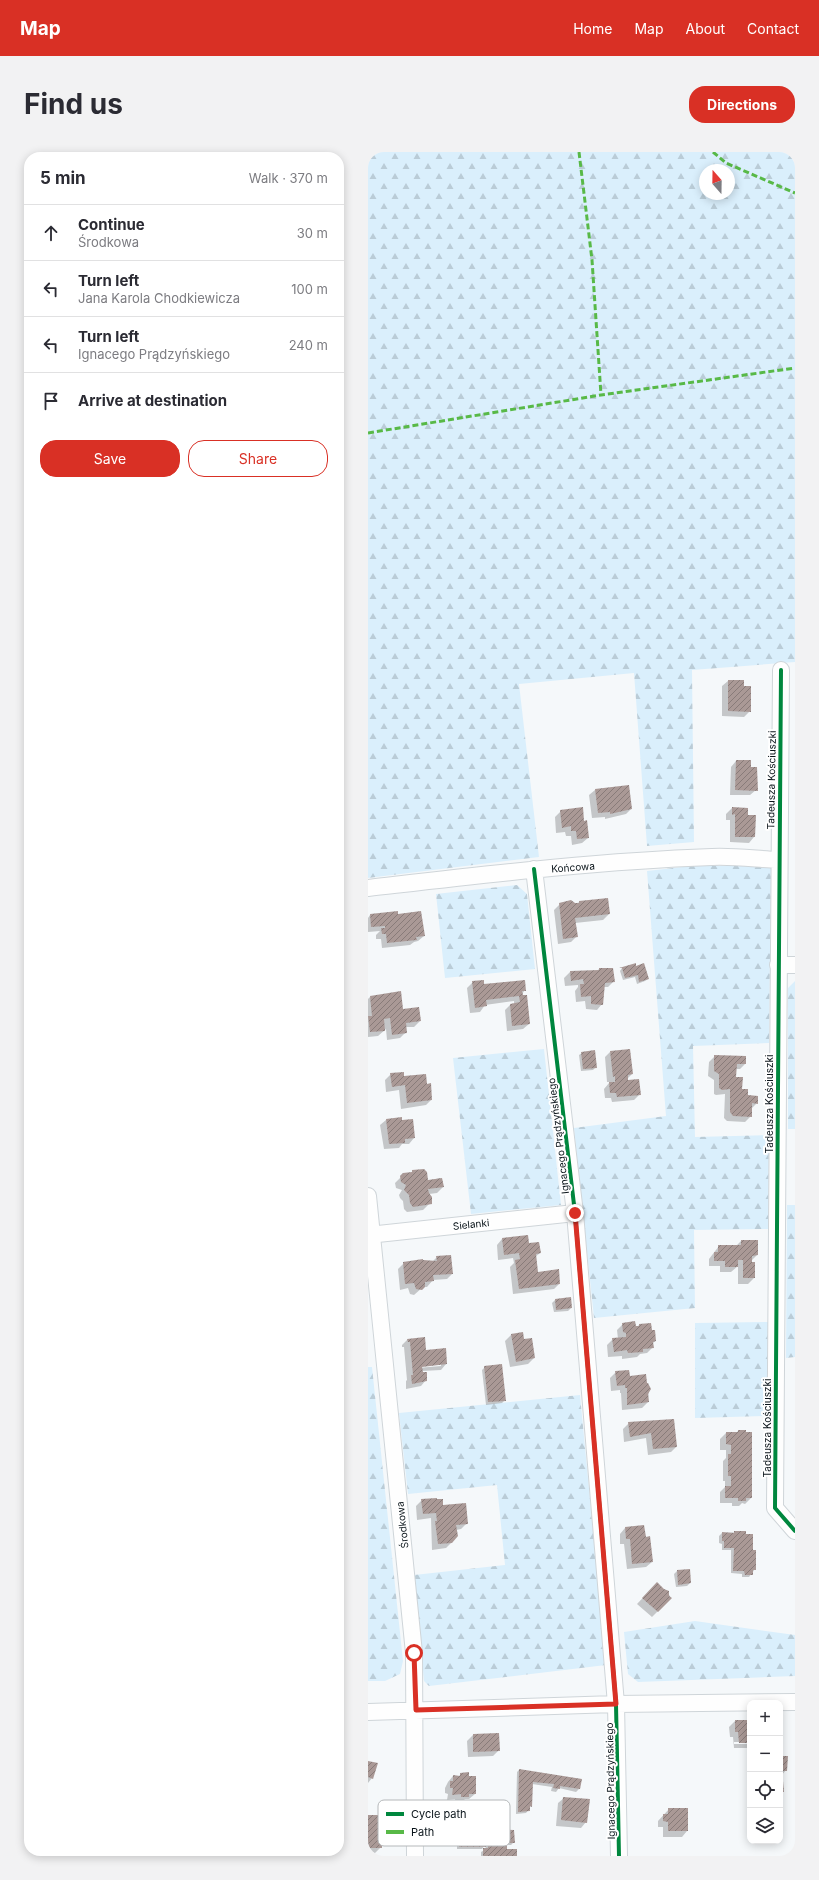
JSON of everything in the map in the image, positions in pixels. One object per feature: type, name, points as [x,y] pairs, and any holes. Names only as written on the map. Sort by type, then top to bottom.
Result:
[{"type":"street","name":"Tadeusza Kościuszki","points":[[781,670],[778,860],[774,1508],[795,1531]]},
{"type":"street","name":"Końcowa","points":[[368,888],[534,869],[713,857],[778,860]]},
{"type":"street","name":"Ignacego Prądzyńskiego","points":[[534,869],[575,1213],[616,1704],[619,1856]]},
{"type":"street","points":[[778,965],[795,965]]},
{"type":"street","name":"Środkowa","points":[[368,1196],[370,1234],[414,1653],[416,1710],[415,1800]]},
{"type":"street","name":"Sielanki","points":[[370,1234],[575,1213]]},
{"type":"street","points":[[368,1712],[616,1704],[795,1702]]},
{"type":"street","name":"Środkowa","points":[[415,1846],[415,1856]]},
{"type":"green space","points":[[368,152],[795,152],[795,662],[692,670],[694,842],[647,846],[634,673],[519,684],[539,857],[368,878]]},
{"type":"green space","points":[[691,866],[771,866],[769,1043],[693,1046],[695,1137],[769,1135],[768,1229],[694,1230],[695,1308],[594,1318],[574,1128],[666,1116],[647,871]]},
{"type":"green space","points":[[517,885],[527,894],[535,969],[445,978],[436,894]]},
{"type":"green space","points":[[795,981],[795,1129],[788,1129],[788,988]]},
{"type":"green space","points":[[544,1049],[561,1205],[471,1214],[453,1058]]},
{"type":"green space","points":[[787,1205],[795,1205],[795,1357],[786,1358]]},
{"type":"green space","points":[[768,1322],[767,1416],[695,1418],[695,1323]]},
{"type":"green space","points":[[368,1367],[372,1367],[403,1661],[400,1674],[385,1681],[368,1681]]},
{"type":"green space","points":[[580,1395],[606,1665],[429,1686],[424,1681],[414,1575],[505,1565],[497,1485],[408,1494],[399,1413]]},
{"type":"green space","points":[[695,1621],[795,1635],[795,1676],[638,1682],[628,1674],[624,1632]]},
{"type":"building","points":[[728,680],[744,680],[744,686],[751,686],[751,712],[728,711]]},
{"type":"building","points":[[736,760],[751,760],[751,767],[757,767],[758,791],[735,790]]},
{"type":"building","points":[[629,785],[632,809],[610,814],[610,812],[598,813],[595,789]]},
{"type":"building","points":[[583,807],[584,821],[587,820],[589,838],[577,839],[576,831],[571,831],[571,826],[562,828],[560,810]]},
{"type":"building","points":[[732,807],[748,808],[748,815],[756,815],[755,837],[735,837],[735,814],[732,815]]},
{"type":"building","points":[[608,898],[610,914],[575,918],[578,937],[563,939],[559,903],[571,900],[575,903],[579,903],[579,901]]},
{"type":"building","points":[[398,911],[398,914],[421,911],[425,936],[416,937],[417,940],[387,943],[386,934],[382,934],[381,928],[385,928],[385,926],[371,927],[370,914]]},
{"type":"building","points":[[636,963],[636,966],[644,963],[649,979],[639,982],[638,975],[625,978],[622,968],[619,968]]},
{"type":"building","points":[[599,968],[613,968],[615,982],[605,983],[603,1005],[591,1004],[591,996],[581,997],[580,984],[584,984],[583,979],[571,981],[570,971],[599,970]]},
{"type":"building","points":[[484,980],[484,984],[525,980],[526,991],[522,991],[523,995],[527,995],[530,1024],[512,1026],[510,1004],[520,1002],[519,996],[486,1000],[487,1006],[475,1008],[472,981]]},
{"type":"building","points":[[401,991],[403,1009],[419,1007],[421,1021],[406,1023],[407,1033],[392,1035],[390,1018],[384,1019],[385,1031],[370,1032],[368,1016],[372,1016],[370,996]]},
{"type":"building","points":[[630,1049],[633,1074],[628,1075],[628,1080],[639,1079],[641,1095],[617,1097],[616,1093],[610,1093],[609,1082],[615,1082],[615,1076],[613,1077],[610,1051]]},
{"type":"building","points":[[595,1050],[597,1068],[583,1069],[581,1052]]},
{"type":"building","points":[[714,1055],[746,1056],[746,1064],[737,1064],[736,1077],[743,1077],[742,1089],[748,1089],[748,1095],[758,1096],[758,1104],[752,1103],[752,1117],[733,1116],[730,1112],[730,1089],[722,1090],[719,1088],[719,1074],[714,1071]]},
{"type":"building","points":[[404,1072],[404,1076],[426,1074],[427,1084],[431,1083],[432,1100],[407,1103],[405,1085],[392,1087],[390,1073]]},
{"type":"building","points":[[402,1117],[402,1120],[413,1119],[415,1138],[405,1139],[405,1143],[389,1144],[386,1119]]},
{"type":"building","points":[[424,1169],[427,1172],[428,1180],[442,1178],[444,1187],[428,1189],[432,1197],[432,1204],[413,1207],[410,1203],[409,1195],[404,1190],[406,1185],[401,1182],[400,1176],[403,1173],[412,1172],[412,1170]]},
{"type":"building","points":[[528,1235],[529,1243],[539,1242],[541,1253],[536,1254],[538,1272],[559,1269],[560,1284],[519,1289],[515,1260],[520,1259],[519,1253],[504,1255],[502,1238]]},
{"type":"building","points":[[741,1240],[758,1240],[758,1255],[752,1256],[752,1262],[755,1262],[755,1278],[743,1278],[743,1260],[738,1260],[738,1267],[725,1267],[725,1261],[714,1261],[714,1252],[718,1252],[718,1245],[741,1245]]},
{"type":"building","points":[[451,1255],[453,1274],[433,1275],[434,1281],[425,1282],[425,1287],[422,1290],[416,1289],[414,1283],[405,1284],[403,1262],[423,1259],[437,1261],[436,1256]]},
{"type":"building","points":[[571,1297],[572,1308],[556,1310],[555,1299]]},
{"type":"building","points":[[635,1321],[636,1326],[639,1326],[639,1324],[651,1323],[652,1330],[655,1330],[656,1341],[653,1342],[654,1348],[643,1349],[643,1352],[628,1353],[627,1350],[614,1352],[612,1338],[626,1337],[626,1333],[623,1332],[622,1323]]},
{"type":"building","points":[[523,1332],[524,1339],[532,1338],[535,1358],[516,1362],[511,1334]]},
{"type":"building","points":[[425,1337],[426,1350],[446,1348],[447,1364],[422,1367],[423,1372],[427,1372],[427,1381],[412,1384],[411,1375],[413,1375],[410,1342],[408,1342],[407,1339]]},
{"type":"building","points":[[502,1364],[506,1401],[488,1402],[484,1366]]},
{"type":"building","points":[[629,1370],[630,1376],[646,1374],[647,1383],[651,1389],[648,1394],[649,1402],[627,1405],[627,1388],[625,1388],[625,1385],[617,1386],[615,1371]]},
{"type":"building","points":[[674,1419],[677,1447],[653,1449],[651,1433],[630,1437],[628,1422]]},
{"type":"building","points":[[738,1430],[752,1432],[752,1498],[746,1498],[746,1501],[738,1501],[738,1498],[725,1498],[725,1486],[731,1486],[731,1476],[728,1476],[728,1454],[731,1454],[731,1445],[726,1444],[726,1432],[738,1432]]},
{"type":"building","points":[[421,1499],[443,1499],[443,1505],[466,1503],[468,1524],[456,1525],[458,1536],[452,1543],[438,1544],[435,1521],[437,1521],[436,1513],[423,1514]]},
{"type":"building","points":[[644,1525],[646,1537],[650,1536],[653,1562],[632,1564],[630,1539],[626,1539],[625,1527]]},
{"type":"building","points":[[734,1531],[746,1531],[746,1534],[753,1534],[753,1550],[756,1550],[756,1570],[753,1570],[753,1575],[745,1575],[744,1571],[733,1571],[734,1548],[724,1548],[722,1532],[734,1533]]},
{"type":"building","points":[[690,1569],[691,1583],[678,1585],[677,1570]]},
{"type":"building","points":[[657,1582],[664,1589],[669,1591],[669,1596],[672,1598],[658,1612],[642,1598]]},
{"type":"building","points":[[735,1720],[747,1720],[747,1743],[739,1743],[738,1732],[735,1732]]},
{"type":"building","points":[[499,1733],[500,1751],[473,1752],[473,1734]]},
{"type":"building","points":[[783,1756],[788,1756],[787,1771],[783,1771]]},
{"type":"building","points":[[368,1761],[378,1763],[373,1779],[368,1777]]},
{"type":"building","points":[[519,1769],[582,1779],[580,1789],[560,1786],[560,1789],[553,1788],[554,1784],[533,1782],[532,1807],[530,1806],[530,1811],[518,1812]]},
{"type":"building","points":[[469,1772],[469,1776],[476,1776],[476,1794],[469,1794],[469,1797],[461,1797],[461,1794],[452,1795],[453,1788],[450,1788],[450,1781],[453,1781],[453,1775],[460,1776],[460,1773]]},
{"type":"building","points":[[563,1797],[590,1799],[587,1823],[561,1820]]},
{"type":"building","points":[[668,1808],[688,1808],[688,1831],[668,1831],[668,1822],[663,1821],[663,1814],[668,1814]]},
{"type":"building","points":[[368,1815],[378,1815],[378,1846],[382,1846],[382,1848],[368,1848]]},
{"type":"building","points":[[510,1830],[514,1830],[515,1843],[510,1843]]},
{"type":"building","points":[[459,1846],[486,1846],[486,1847]]},
{"type":"building","points":[[488,1846],[507,1846],[507,1849],[517,1849],[517,1856],[483,1856],[483,1848],[488,1848]]},
{"type":"marked path","points":[[579,152],[592,260],[601,395]]},
{"type":"marked path","points":[[713,152],[726,163],[795,193]]},
{"type":"marked path","points":[[368,433],[601,395],[795,368]]},
{"type":"cycle path","points":[[781,670],[775,1508],[795,1531]]},
{"type":"cycle path","points":[[534,869],[575,1213],[616,1704],[619,1856]]},
{"type":"route","points":[[414,1653],[416,1710],[616,1704],[575,1213]]}]
